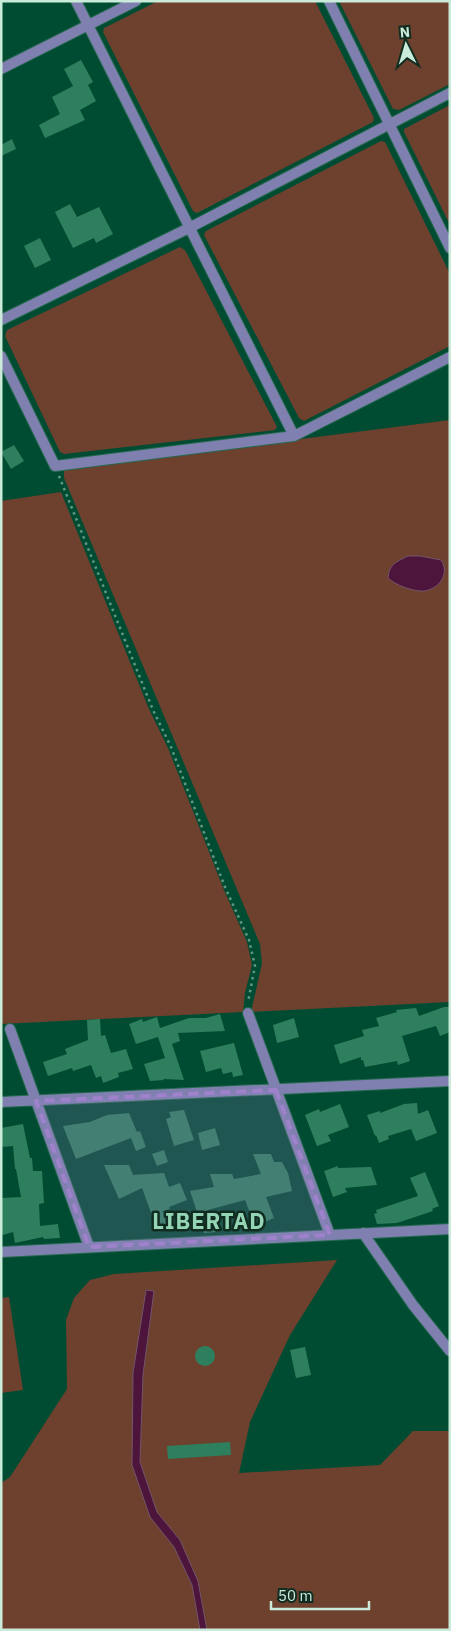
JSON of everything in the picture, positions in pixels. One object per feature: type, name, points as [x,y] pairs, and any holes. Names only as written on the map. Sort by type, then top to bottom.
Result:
[{"type":"street","points":[[76,1],[294,436]]},
{"type":"street","points":[[1,69],[136,1]]},
{"type":"street","points":[[328,1],[450,248]]},
{"type":"street","points":[[1,320],[189,228],[450,93]]},
{"type":"street","points":[[1,356],[55,466],[294,436],[450,358]]},
{"type":"street","points":[[248,1013],[330,1235]]},
{"type":"street","points":[[10,1029],[89,1247]]},
{"type":"street","points":[[1,1102],[450,1081]]},
{"type":"street","points":[[1,1252],[450,1229]]},
{"type":"street","points":[[363,1233],[450,1351]]},
{"type":"path","points":[[55,466],[153,710],[171,747],[225,887],[249,940],[255,966],[248,996],[248,1013]]},
{"type":"highlighted area","points":[[276,1090],[330,1235],[89,1247],[36,1101]]},
{"type":"shaded area","points":[[158,1],[315,1],[374,118],[373,122],[197,213],[193,211],[103,32],[104,28]]},
{"type":"shaded area","points":[[339,1],[450,1],[450,84],[399,110],[393,109]]},
{"type":"shaded area","points":[[450,105],[450,225],[404,129]]},
{"type":"shaded area","points":[[381,141],[385,142],[450,274],[450,346],[304,421],[299,418],[204,235],[206,231]]},
{"type":"shaded area","points":[[180,247],[185,250],[277,427],[275,430],[64,454],[60,452],[5,336],[7,330]]},
{"type":"shaded area","points":[[450,420],[450,1002],[251,1012],[262,963],[260,944],[64,478],[64,469]]},
{"type":"shaded area","points":[[61,492],[149,709],[168,748],[224,890],[247,942],[252,965],[245,993],[243,1012],[1,1024],[1,501]]},
{"type":"shaded area","points":[[408,556],[441,560],[444,565],[444,575],[439,584],[430,590],[420,591],[391,581],[388,578],[392,566]]},
{"type":"shaded area","points":[[337,1260],[290,1335],[250,1422],[239,1473],[380,1465],[413,1431],[450,1431],[450,1630],[1,1630],[1,1483],[10,1477],[67,1389],[66,1320],[74,1298],[90,1280],[114,1274]]},
{"type":"shaded area","points":[[146,1290],[154,1291],[143,1375],[140,1462],[157,1512],[180,1540],[198,1581],[207,1630],[200,1630],[192,1585],[174,1547],[150,1517],[132,1465],[133,1373]]},
{"type":"shaded area","points":[[9,1297],[23,1390],[1,1393],[1,1298]]},
{"type":"building","points":[[81,60],[93,82],[88,85],[96,101],[80,110],[85,120],[45,138],[39,125],[60,114],[52,97],[73,86],[64,69]]},
{"type":"building","points":[[12,139],[16,149],[1,156],[1,145]]},
{"type":"building","points":[[70,204],[77,217],[99,207],[113,234],[96,243],[94,238],[73,248],[55,212]]},
{"type":"building","points":[[40,238],[51,260],[35,268],[24,246]]},
{"type":"building","points":[[14,445],[24,461],[11,469],[1,452]]},
{"type":"building","points":[[444,1007],[450,1007],[450,1032],[440,1036],[436,1026],[402,1036],[410,1061],[398,1065],[397,1061],[365,1067],[361,1057],[340,1064],[334,1045],[364,1036],[362,1030],[379,1026],[376,1018],[397,1012],[396,1010],[416,1008],[419,1016]]},
{"type":"building","points":[[220,1014],[225,1031],[178,1033],[180,1041],[172,1044],[184,1080],[163,1079],[150,1081],[144,1064],[165,1058],[158,1037],[136,1044],[129,1024],[142,1019],[143,1022],[157,1017],[160,1028],[189,1018],[206,1018]]},
{"type":"building","points":[[294,1018],[299,1037],[277,1043],[273,1025]]},
{"type":"building","points":[[100,1019],[101,1036],[105,1035],[111,1053],[126,1049],[133,1069],[118,1073],[119,1077],[103,1083],[101,1076],[96,1078],[91,1065],[73,1071],[72,1068],[48,1076],[43,1062],[67,1054],[65,1049],[88,1040],[87,1020]]},
{"type":"building","points":[[234,1043],[243,1075],[233,1077],[232,1072],[223,1074],[221,1068],[206,1072],[200,1051]]},
{"type":"building","points":[[417,1103],[418,1114],[428,1110],[437,1133],[416,1141],[411,1129],[388,1136],[389,1139],[379,1143],[367,1115],[380,1111],[380,1113],[404,1104]]},
{"type":"building","points":[[340,1104],[349,1127],[328,1135],[331,1141],[317,1146],[305,1115],[319,1109],[320,1112]]},
{"type":"building","points":[[184,1110],[194,1140],[174,1146],[166,1119],[171,1117],[169,1112]]},
{"type":"building","points":[[129,1113],[137,1132],[140,1131],[146,1147],[136,1151],[131,1138],[76,1159],[63,1126],[90,1122],[107,1115]]},
{"type":"building","points":[[23,1124],[30,1158],[32,1158],[33,1171],[42,1171],[44,1203],[39,1204],[40,1226],[58,1224],[60,1238],[44,1239],[43,1237],[15,1243],[13,1232],[3,1235],[1,1229],[1,1198],[21,1197],[15,1169],[13,1146],[1,1147],[1,1128]]},
{"type":"building","points":[[215,1128],[220,1145],[202,1150],[198,1133]]},
{"type":"building","points":[[164,1150],[168,1162],[157,1166],[152,1154]]},
{"type":"building","points":[[253,1154],[271,1154],[274,1162],[282,1162],[288,1173],[292,1191],[266,1197],[274,1218],[262,1223],[261,1220],[254,1223],[245,1200],[208,1210],[216,1232],[204,1233],[190,1191],[214,1187],[210,1174],[232,1174],[234,1179],[261,1174]]},
{"type":"building","points":[[104,1165],[129,1165],[133,1175],[164,1173],[169,1187],[180,1183],[187,1200],[163,1211],[169,1228],[158,1232],[142,1188],[119,1199]]},
{"type":"building","points":[[338,1166],[338,1168],[371,1167],[377,1185],[345,1188],[347,1192],[333,1197],[324,1171]]},
{"type":"building","points":[[425,1172],[439,1206],[432,1209],[433,1211],[397,1223],[377,1224],[374,1214],[377,1213],[376,1210],[418,1196],[410,1178]]},
{"type":"building","points":[[205,1346],[212,1349],[215,1356],[212,1363],[205,1366],[198,1363],[195,1356],[198,1349]]},
{"type":"building","points":[[305,1347],[311,1375],[296,1378],[290,1350]]},
{"type":"building","points":[[230,1442],[231,1455],[168,1459],[167,1446]]},
{"type":"district","name":"LIBERTAD","points":[[209,1220]]}]
